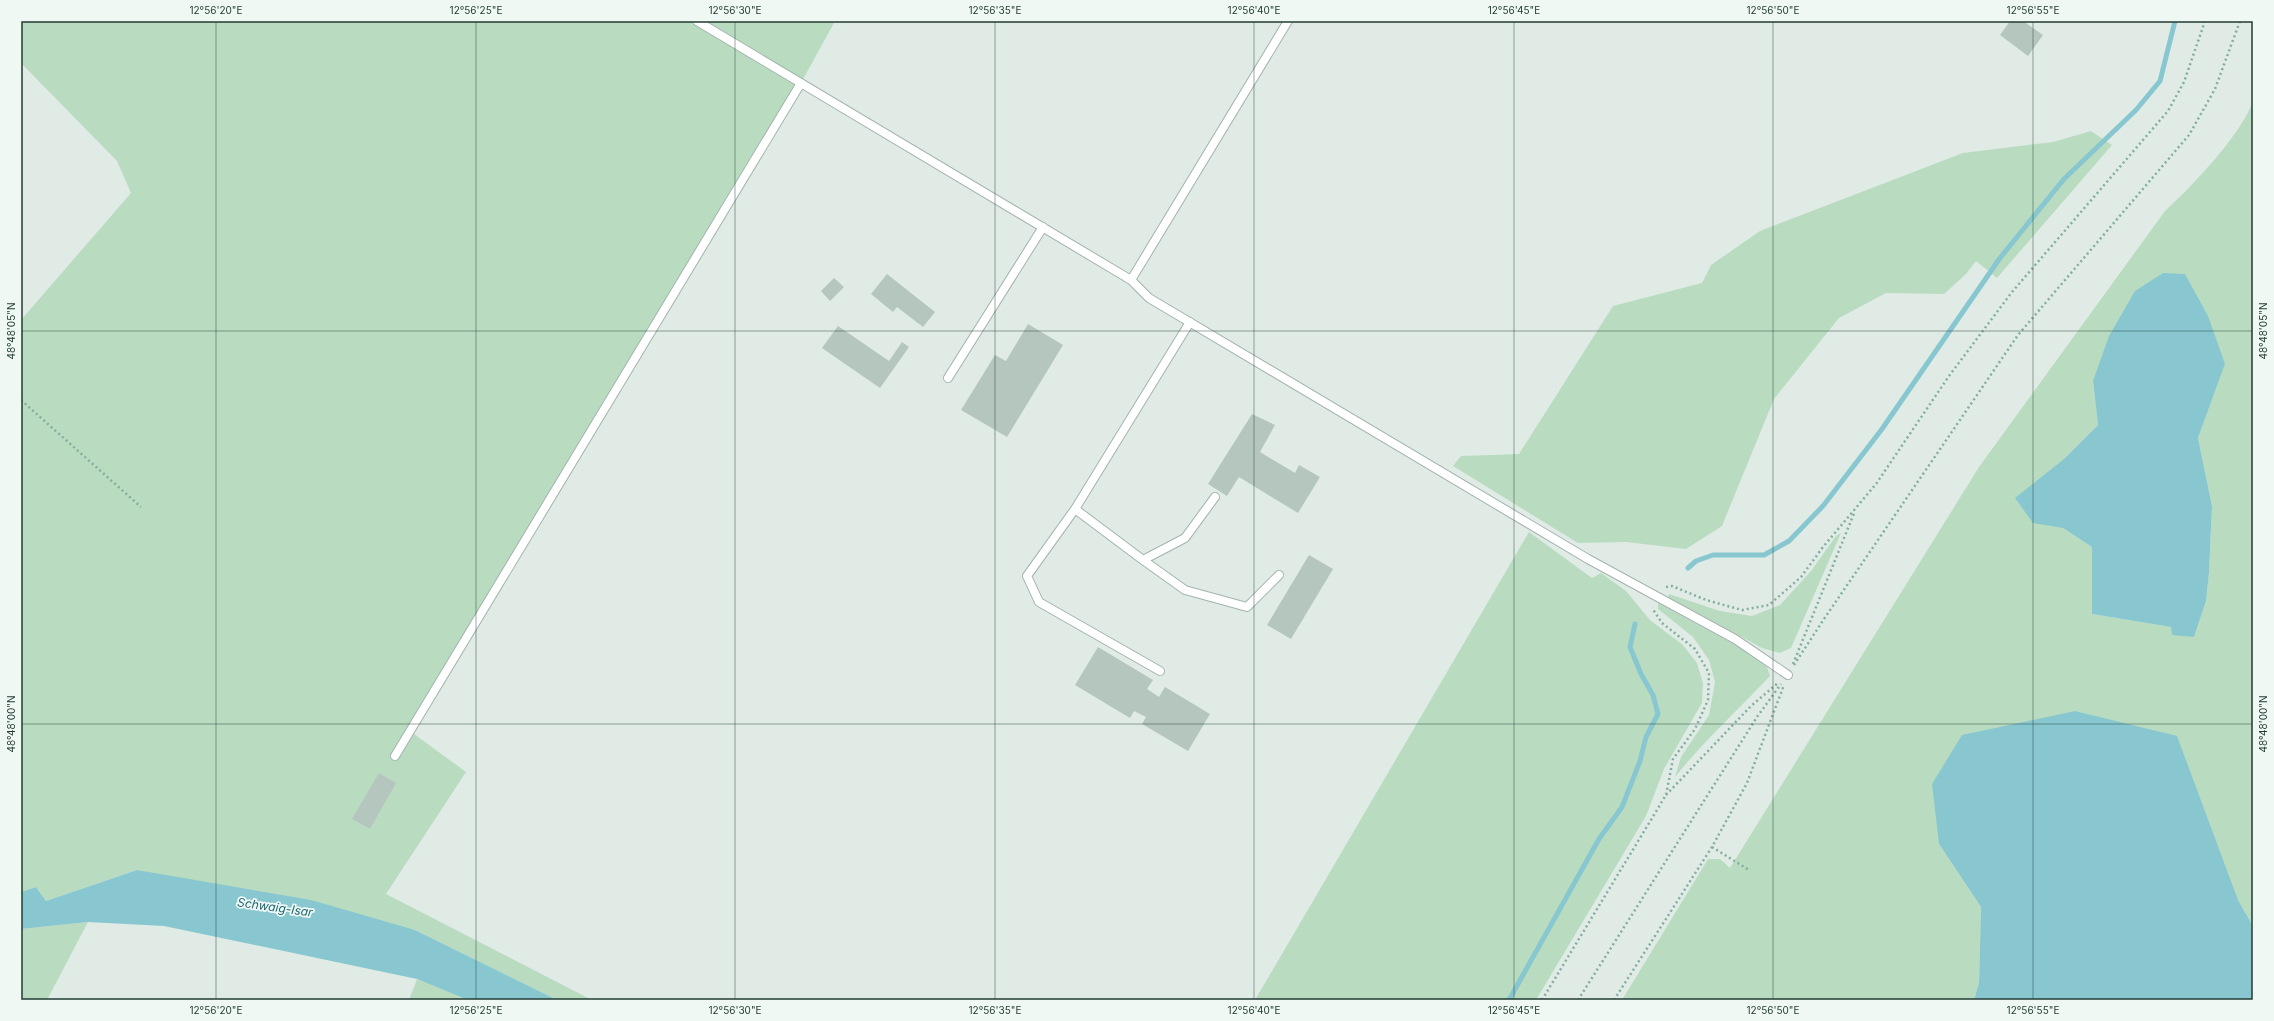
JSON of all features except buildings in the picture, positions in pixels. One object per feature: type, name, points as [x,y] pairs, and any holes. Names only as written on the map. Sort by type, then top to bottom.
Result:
[{"type":"lane","points":[[697,21],[1131,280],[1149,298],[1588,559],[1734,639],[1788,675]]},
{"type":"lane","points":[[1131,280],[1288,21]]},
{"type":"lane","points":[[395,756],[801,83]]},
{"type":"lane","points":[[948,378],[1043,227]]},
{"type":"lane","points":[[1160,671],[1039,602],[1027,576],[1074,509],[1190,322]]},
{"type":"lane","points":[[1143,560],[1185,538],[1215,497]]},
{"type":"lane","points":[[1074,509],[1185,590],[1247,607],[1279,575]]},
{"type":"path","points":[[1665,587],[1672,586],[1706,600],[1742,610],[1769,605],[1801,577],[1822,547],[1876,484],[1949,376],[2012,292],[2168,111],[2184,82],[2205,21]]},
{"type":"path","points":[[1578,1000],[1757,717],[1788,675],[1824,619],[2018,335],[2189,135],[2215,89],[2240,21]]},
{"type":"path","points":[[21,400],[141,507]]},
{"type":"path","points":[[1542,1000],[1666,795],[1673,759],[1696,729],[1708,700],[1709,673],[1696,649],[1662,623],[1649,605]]},
{"type":"path","points":[[1614,1000],[1712,847],[1747,783],[1788,675]]},
{"type":"path","points":[[1712,847],[1749,870]]},
{"type":"green space","points":[[21,21],[835,21],[801,83],[410,731],[466,772],[386,894],[592,1000],[557,1000],[415,930],[137,870],[46,901],[36,887],[21,892],[21,320],[131,193],[117,161],[21,63]]},
{"type":"green space","points":[[2253,102],[2253,926],[2238,900],[1939,844],[1981,907],[1979,983],[1974,1000],[1622,1000],[1708,859],[1720,859],[1730,868],[1979,467],[2165,211],[2189,188],[2214,160],[2246,116]],"holes":[[[2225,364],[2198,438],[2212,506],[2209,573],[2206,601],[2194,637],[2171,627],[2092,614],[2092,547],[2063,528],[2064,459],[2098,425],[2093,381]]]},
{"type":"green space","points":[[2091,131],[2112,145],[1997,278],[1976,261],[1966,274],[1944,294],[1886,293],[1839,318],[1774,399],[1722,526],[1686,549],[1626,542],[1578,543],[1453,466],[1461,456],[1519,454],[1613,306],[1702,283],[1711,265],[1760,231],[1963,153],[2053,142]]},
{"type":"green space","points":[[1529,532],[1592,578],[1601,573],[1626,591],[1650,620],[1683,645],[1697,663],[1703,683],[1702,703],[1664,769],[1646,816],[1536,1000],[1255,1000]]},
{"type":"green space","points":[[1841,533],[1791,648],[1780,653],[1762,648],[1668,597],[1669,594],[1720,611],[1752,616],[1780,605],[1811,571],[1836,536]]},
{"type":"green space","points":[[1658,603],[1752,654],[1767,667],[1770,676],[1709,738],[1675,777],[1681,757],[1709,715],[1715,682],[1709,660],[1693,637],[1658,609]]},
{"type":"green space","points":[[88,922],[47,1000],[21,1000],[21,929]]},
{"type":"green space","points":[[417,979],[468,1000],[409,1000]]},
{"type":"water","points":[[2163,273],[2185,274],[2208,316],[2225,364],[2198,438],[2212,506],[2209,573],[2206,601],[2194,637],[2172,635],[2171,627],[2092,614],[2092,547],[2063,528],[2033,523],[2015,498],[2064,459],[2098,425],[2093,381],[2109,336],[2135,291]]},
{"type":"water","points":[[2075,711],[2177,736],[2238,900],[2253,926],[2253,1000],[1974,1000],[1979,983],[1981,907],[1939,844],[1932,784],[1962,735]]},
{"type":"water","name":"Schwaig-Isar","points":[[137,870],[311,900],[415,930],[557,1000],[468,1000],[417,979],[164,926],[88,922],[21,929],[21,892],[36,887],[46,901]]},
{"type":"waterway","points":[[1688,568],[1696,561],[1713,555],[1764,555],[1789,541],[1823,506],[1882,429],[2000,258],[2064,179],[2136,110],[2160,81],[2175,21]]},
{"type":"waterway","points":[[1509,1000],[1599,839],[1622,807],[1640,761],[1646,737],[1658,714],[1653,695],[1641,674],[1630,647],[1635,624]]}]
